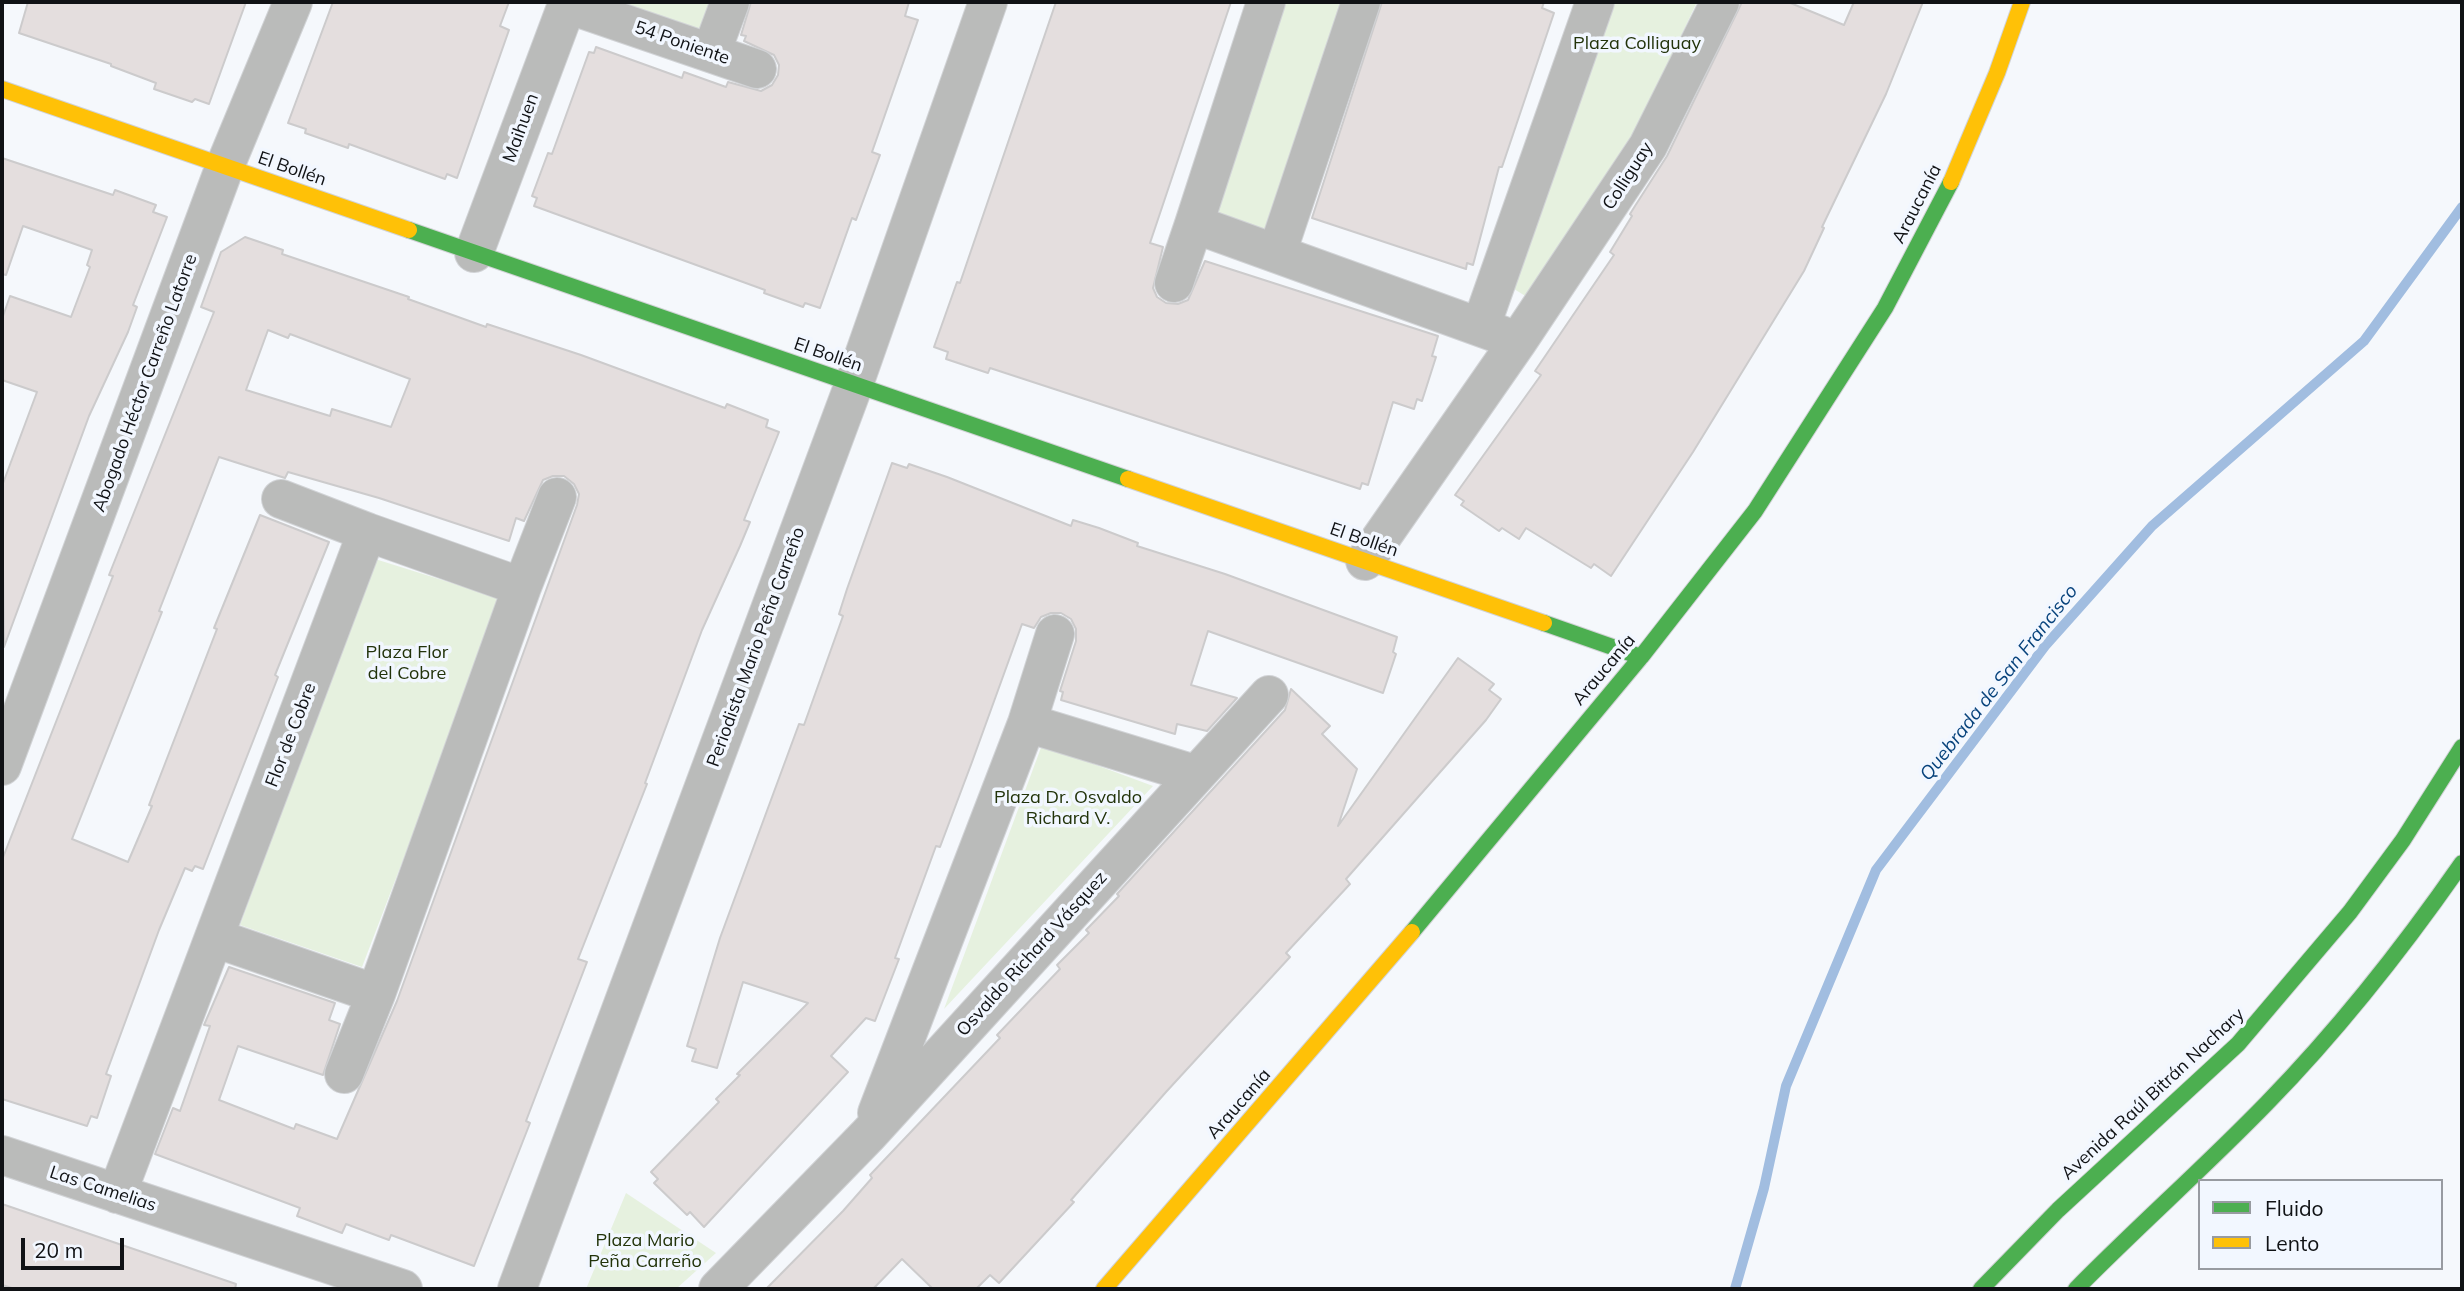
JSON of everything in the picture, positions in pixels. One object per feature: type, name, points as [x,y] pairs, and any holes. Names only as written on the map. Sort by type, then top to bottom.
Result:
[{"type":"street","name":"Abogado Héctor Carreño Latorre","points":[[2,765],[225,166],[293,2]]},
{"type":"street","points":[[711,54],[730,2]]},
{"type":"street","name":"Periodista Mario Peña Carreño","points":[[517,1289],[853,384],[988,2]]},
{"type":"street","points":[[1174,283],[1266,2]]},
{"type":"street","points":[[1277,253],[1361,2]]},
{"type":"street","points":[[1481,326],[1595,2]]},
{"type":"street","name":"Colliguay","points":[[1365,561],[1518,341],[1648,146],[1720,2]]},
{"type":"street","name":"Araucanía","points":[[1104,1289],[1397,950],[1641,657],[1755,511],[1885,308],[1950,186],[1997,73],[2022,2]]},
{"type":"street","name":"54 Poniente","points":[[568,3],[757,69]]},
{"type":"street","name":"Maihuen","points":[[474,253],[568,3]]},
{"type":"street","name":"El Bollén","points":[[2,89],[1641,657]]},
{"type":"street","points":[[1195,224],[1518,341]]},
{"type":"street","points":[[344,1074],[376,994],[556,497]]},
{"type":"street","points":[[281,499],[522,587]]},
{"type":"street","name":"Flor de Cobre","points":[[117,1194],[367,532]]},
{"type":"street","name":"Osvaldo Richard Vásquez","points":[[869,1134],[1027,723],[1055,634]]},
{"type":"street","name":"Osvaldo Richard Vásquez","points":[[718,1289],[869,1134],[1269,695]]},
{"type":"street","points":[[1027,723],[1195,774]]},
{"type":"street","name":"Avenida Raúl Bitrán Nachary","points":[[1980,1289],[2058,1210],[2238,1044],[2350,912],[2403,840],[2462,747]]},
{"type":"street","points":[[2076,1289],[2268,1102],[2334,1030],[2395,954],[2462,863]]},
{"type":"street","points":[[215,938],[376,994]]},
{"type":"street","name":"Las Camelias","points":[[2,1155],[403,1289]]},
{"type":"green space","points":[[593,2],[721,2],[710,33]]},
{"type":"green space","points":[[1282,2],[1343,2],[1268,231],[1213,214]]},
{"type":"green space","name":"Plaza Colliguay","points":[[1613,2],[1697,2],[1630,144],[1527,297],[1514,289]]},
{"type":"green space","name":"Plaza Flor del Cobre","points":[[375,559],[503,599],[362,967],[240,925]]},
{"type":"green space","name":"Plaza Dr. Osvaldo Richard V.","points":[[1042,745],[1153,786],[944,1009]]},
{"type":"green space","name":"Plaza Mario Peña Carreño","points":[[626,1193],[716,1253],[676,1289],[586,1289]]},
{"type":"building","points":[[28,2],[246,2],[209,104],[195,99],[192,102],[154,89],[156,83],[111,64],[19,33]]},
{"type":"building","points":[[333,2],[509,2],[500,26],[509,30],[457,178],[447,174],[445,179],[349,144],[348,148],[305,133],[306,129],[288,123]]},
{"type":"building","points":[[751,2],[909,2],[905,16],[918,20],[872,152],[880,155],[856,220],[852,218],[820,308],[805,303],[803,307],[764,293],[765,290],[534,206],[537,198],[532,196],[548,153],[552,154],[589,52],[594,53],[596,47],[682,78],[684,72],[726,87],[728,82],[761,91],[772,85],[778,75],[779,65],[774,55],[744,41],[746,36],[741,35]]},
{"type":"building","points":[[1056,2],[1231,2],[1150,243],[1163,247],[1153,288],[1157,297],[1166,303],[1178,304],[1188,300],[1205,261],[1438,336],[1432,356],[1436,357],[1422,401],[1417,399],[1414,409],[1393,402],[1368,485],[1362,483],[1360,489],[990,368],[988,373],[946,359],[948,352],[934,347],[957,282],[960,283]]},
{"type":"building","points":[[1382,2],[1544,2],[1542,8],[1554,13],[1502,167],[1499,167],[1473,265],[1467,263],[1466,269],[1312,218]]},
{"type":"building","points":[[1742,2],[1788,2],[1844,25],[1854,2],[1923,2],[1886,94],[1822,227],[1824,228],[1804,271],[1693,452],[1611,576],[1594,564],[1591,568],[1526,528],[1519,539],[1502,528],[1499,531],[1461,505],[1464,501],[1455,495],[1541,375],[1535,371],[1614,255],[1610,252],[1632,216],[1630,214],[1667,156]]},
{"type":"building","points":[[2,158],[113,195],[115,190],[156,205],[153,212],[167,217],[133,305],[137,307],[128,332],[89,416],[4,647],[2,486],[37,392],[2,380],[2,319],[10,296],[71,317],[90,267],[87,265],[92,250],[23,226],[6,275],[2,274]]},
{"type":"building","points":[[245,237],[283,250],[282,254],[409,297],[408,299],[486,327],[487,324],[581,355],[725,408],[727,404],[768,420],[766,427],[779,432],[744,520],[750,522],[702,630],[645,783],[647,784],[578,959],[587,962],[526,1121],[530,1123],[474,1266],[391,1235],[389,1240],[346,1224],[342,1233],[297,1216],[300,1208],[155,1154],[173,1108],[180,1111],[210,1026],[204,1025],[229,967],[335,1003],[329,1020],[340,1024],[323,1075],[238,1046],[219,1100],[294,1129],[296,1124],[337,1139],[397,1001],[577,505],[579,494],[574,484],[564,476],[543,480],[524,521],[516,518],[509,541],[379,498],[288,472],[285,478],[219,457],[159,611],[162,612],[72,839],[128,862],[152,806],[149,805],[217,629],[214,628],[260,515],[329,542],[275,675],[278,677],[203,869],[195,866],[192,871],[185,868],[159,930],[106,1074],[111,1076],[97,1118],[91,1116],[87,1126],[2,1099],[2,860],[113,576],[109,575],[214,312],[201,307],[221,252]],"holes":[[[268,330],[288,338],[290,334],[410,379],[391,427],[332,409],[330,416],[246,390]]]},
{"type":"building","points":[[892,463],[907,468],[909,464],[947,477],[1071,526],[1073,520],[1099,528],[1138,543],[1137,546],[1225,574],[1397,637],[1393,652],[1396,654],[1383,693],[1208,631],[1191,685],[1237,698],[1207,731],[1177,724],[1175,734],[1061,700],[1063,692],[1060,691],[1076,641],[1076,629],[1071,619],[1061,613],[1051,613],[1041,617],[1034,628],[1022,624],[940,847],[936,846],[895,958],[899,959],[875,1021],[866,1018],[831,1056],[848,1072],[704,1227],[690,1212],[687,1215],[654,1183],[658,1179],[651,1172],[719,1102],[716,1099],[740,1075],[737,1074],[808,1003],[743,982],[717,1068],[692,1061],[696,1049],[687,1046],[720,938],[799,724],[804,725],[843,616],[839,614],[847,589]]},
{"type":"building","points":[[1458,658],[1494,684],[1489,690],[1501,699],[1486,720],[1346,879],[1350,884],[1286,953],[1290,957],[1166,1092],[1071,1200],[1074,1202],[999,1283],[990,1275],[976,1289],[933,1289],[902,1259],[873,1289],[766,1289],[843,1211],[872,1178],[870,1175],[1000,1038],[997,1035],[1060,969],[1057,965],[1089,933],[1086,930],[1119,896],[1117,894],[1285,710],[1291,689],[1330,726],[1322,734],[1357,769],[1338,826]]},
{"type":"building","points":[[2,1204],[236,1284],[235,1289],[15,1289],[2,1285]]},
{"type":"waterway","name":"Quebrada de San Francisco","points":[[1735,1289],[1764,1188],[1786,1086],[1876,870],[2045,646],[2152,526],[2364,341],[2462,207]]},
{"type":"traffic: fast","points":[[1412,932],[1641,657],[1755,511],[1885,308],[1951,182]]},
{"type":"traffic: fast","points":[[409,230],[1128,479]]},
{"type":"traffic: fast","points":[[1544,623],[1641,657]]},
{"type":"traffic: fast","points":[[1981,1289],[2058,1210],[2238,1044],[2350,912],[2403,840],[2462,747]]},
{"type":"traffic: fast","points":[[2076,1289],[2294,1075],[2369,987],[2462,863]]},
{"type":"traffic: slow","points":[[1951,182],[1997,73],[2022,2]]},
{"type":"traffic: slow","points":[[2,89],[409,230]]},
{"type":"traffic: slow","points":[[1128,479],[1544,623]]},
{"type":"traffic: slow","points":[[1104,1289],[1412,932]]}]
